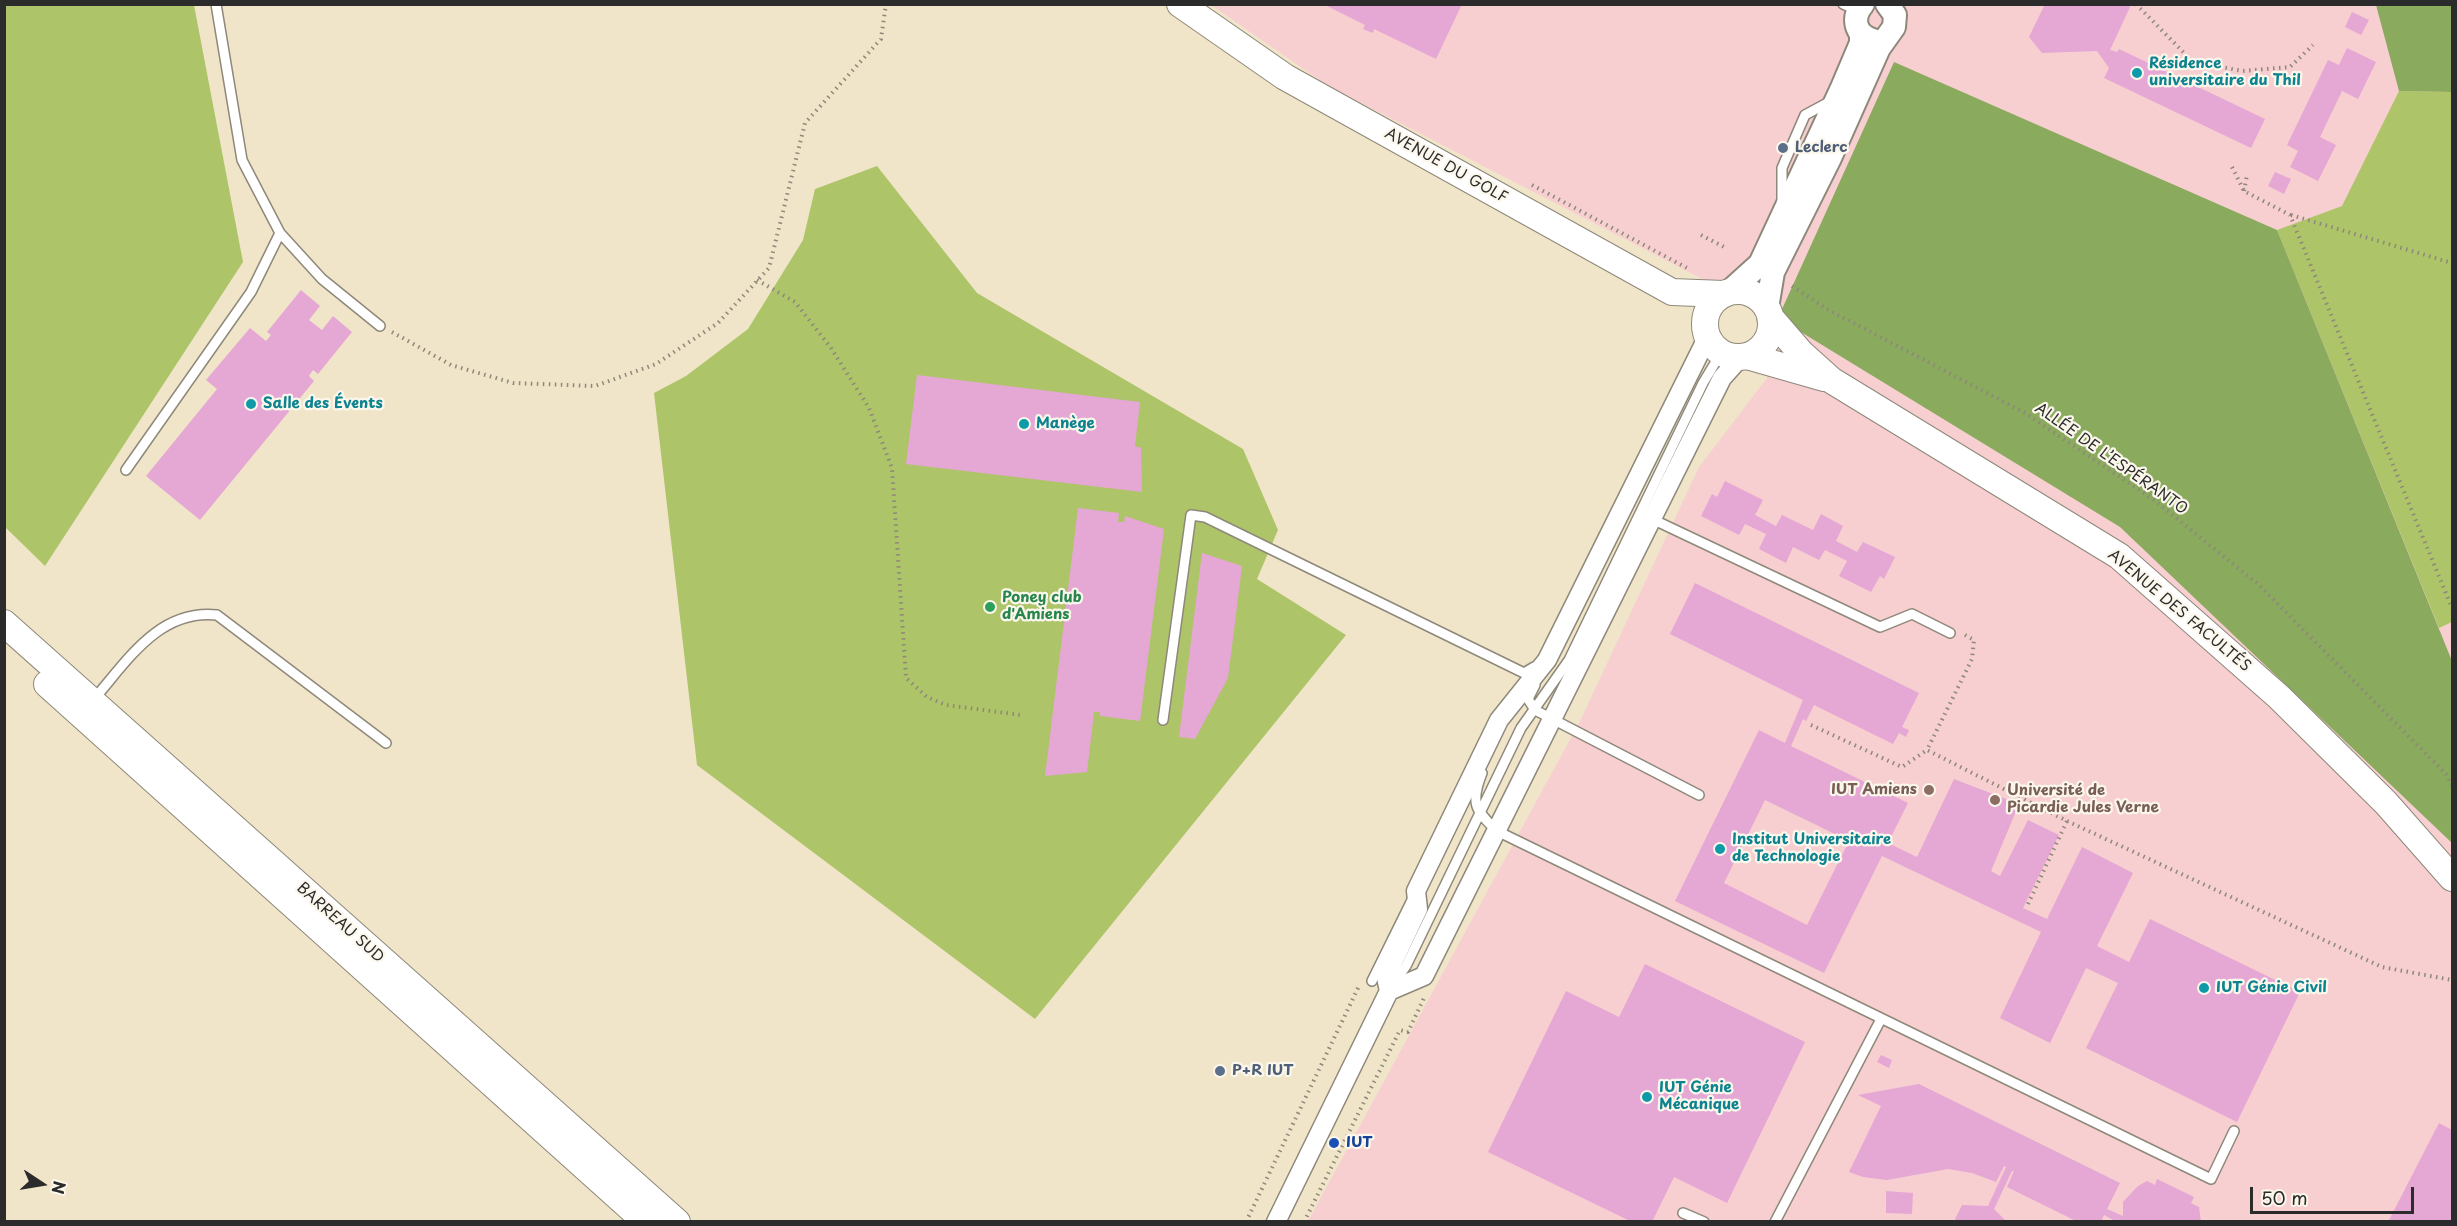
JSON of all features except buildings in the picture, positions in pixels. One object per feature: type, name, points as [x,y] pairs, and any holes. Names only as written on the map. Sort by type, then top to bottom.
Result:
[{"type":"main road","name":"AVENUE DU GOLF","points":[[1180,4],[1285,77],[1672,292],[1727,293]]},
{"type":"main road","points":[[1672,292],[1724,347],[1758,351],[1771,330],[1769,313],[1755,296],[1747,292],[1727,293],[1708,308],[1724,347]]},
{"type":"main road","name":"AVENUE DES FACULTÉS","points":[[1769,313],[1801,353],[1831,380],[2119,556],[2279,697],[2386,803],[2452,878]]},
{"type":"main road","name":"AVENUE DES FACULTÉS","points":[[1724,347],[1831,380]]},
{"type":"main road","name":"BARREAU SUD","points":[[4,623],[676,1221]]},
{"type":"main road","name":"BARREAU SUD","points":[[4,645],[202,826],[646,1221]]},
{"type":"street","points":[[1856,14],[1878,40],[1892,15]]},
{"type":"street","points":[[1727,293],[1760,264],[1784,214],[1861,43],[1856,14]]},
{"type":"street","points":[[1769,313],[1773,272],[1844,128],[1892,15]]},
{"type":"street","points":[[1389,991],[1424,976],[1722,378],[1724,347]]},
{"type":"street","points":[[1276,1221],[1389,991],[1386,976],[1418,909],[1416,891],[1499,720],[1547,660],[1724,347]]},
{"type":"lane","points":[[216,4],[242,160],[280,233],[322,279],[380,326]]},
{"type":"lane","points":[[126,470],[251,292],[280,233]]},
{"type":"lane","points":[[1389,991],[1407,966],[1521,728],[1569,660],[1703,383],[1724,347]]},
{"type":"lane","points":[[1163,720],[1191,514],[1205,517],[1524,673],[1547,660]]},
{"type":"lane","points":[[1652,519],[1880,627],[1912,614],[1950,633]]},
{"type":"lane","points":[[92,701],[145,640],[177,618],[202,613],[217,615],[386,743]]},
{"type":"lane","points":[[1547,660],[1528,699],[1535,710],[1552,721],[1700,795]]},
{"type":"lane","points":[[1493,732],[1493,748],[1473,794],[1479,814],[1497,831],[2211,1179],[2234,1131]]},
{"type":"lane","points":[[1372,981],[1416,891]]},
{"type":"lane","points":[[1775,1221],[1881,1019]]},
{"type":"lane","points":[[1683,1213],[1704,1221]]},
{"type":"path","points":[[380,326],[452,365],[513,383],[595,386],[656,364],[718,323],[769,268],[805,123],[881,39],[886,4]]},
{"type":"path","points":[[2136,4],[2193,61],[2242,71],[2290,67],[2313,45]]},
{"type":"path","points":[[2232,168],[2244,191],[2290,215],[2452,263]]},
{"type":"path","points":[[2244,191],[2247,175]]},
{"type":"path","points":[[1522,179],[1685,267],[1693,269]]},
{"type":"path","points":[[2290,215],[2452,608]]},
{"type":"path","points":[[1701,235],[1726,248]]},
{"type":"path","name":"ALLÉE DE L’ESPÉRANTO","points":[[1773,272],[1825,308],[2025,413],[2154,500],[2259,585],[2446,774],[2452,786]]},
{"type":"path","points":[[757,280],[795,302],[831,348],[868,408],[892,468],[906,678],[927,698],[946,705],[1021,715]]},
{"type":"path","points":[[1811,725],[1902,767],[1927,750],[1972,659],[1974,640],[1963,633],[1950,633]]},
{"type":"path","points":[[1927,750],[2067,821],[2382,967],[2452,980]]},
{"type":"path","points":[[2028,904],[2067,821]]},
{"type":"path","points":[[1304,1221],[1400,1030],[1408,1032],[1429,990]]},
{"type":"path","points":[[1246,1221],[1353,1001]]},
{"type":"shaded area","name":"Université de Picardie Jules Verne","points":[[1211,5],[2452,5],[2452,1221],[1308,1221],[1580,721],[1699,467],[1767,378],[1778,318],[1328,86]]},
{"type":"green space","points":[[4,5],[194,5],[243,262],[45,566],[5,527]]},
{"type":"green space","points":[[2376,5],[2452,5],[2452,92],[2399,91]]},
{"type":"green space","points":[[1894,62],[2277,230],[2452,661],[2452,843],[2120,527],[1778,318]]},
{"type":"green space","points":[[2399,91],[2452,92],[2452,622],[2439,628],[2277,230],[2342,206]]},
{"type":"green space","name":"Poney club d'Amiens","points":[[877,166],[977,293],[1243,449],[1278,530],[1257,579],[1346,635],[1035,1019],[697,765],[654,393],[686,376],[748,329],[803,240],[815,189]]},
{"type":"place","name":"Résidence universitaire du Thil","points":[[2137,73]]},
{"type":"place","name":"Leclerc","points":[[1783,148]]},
{"type":"place","name":"Salle des Évents","points":[[251,404]]},
{"type":"place","name":"Manège","points":[[1024,424]]},
{"type":"place","name":"Poney club d'Amiens","points":[[990,607]]},
{"type":"place","name":"IUT Amiens","points":[[1929,790]]},
{"type":"place","name":"Université de Picardie Jules Verne","points":[[1995,800]]},
{"type":"place","name":"Institut Universitaire de Technologie","points":[[1720,849]]},
{"type":"place","name":"IUT Génie Civil","points":[[2204,988]]},
{"type":"place","name":"P+R IUT","points":[[1220,1071]]},
{"type":"place","name":"IUT Génie Mécanique","points":[[1647,1097]]},
{"type":"place","name":"IUT","points":[[1334,1143]]}]
